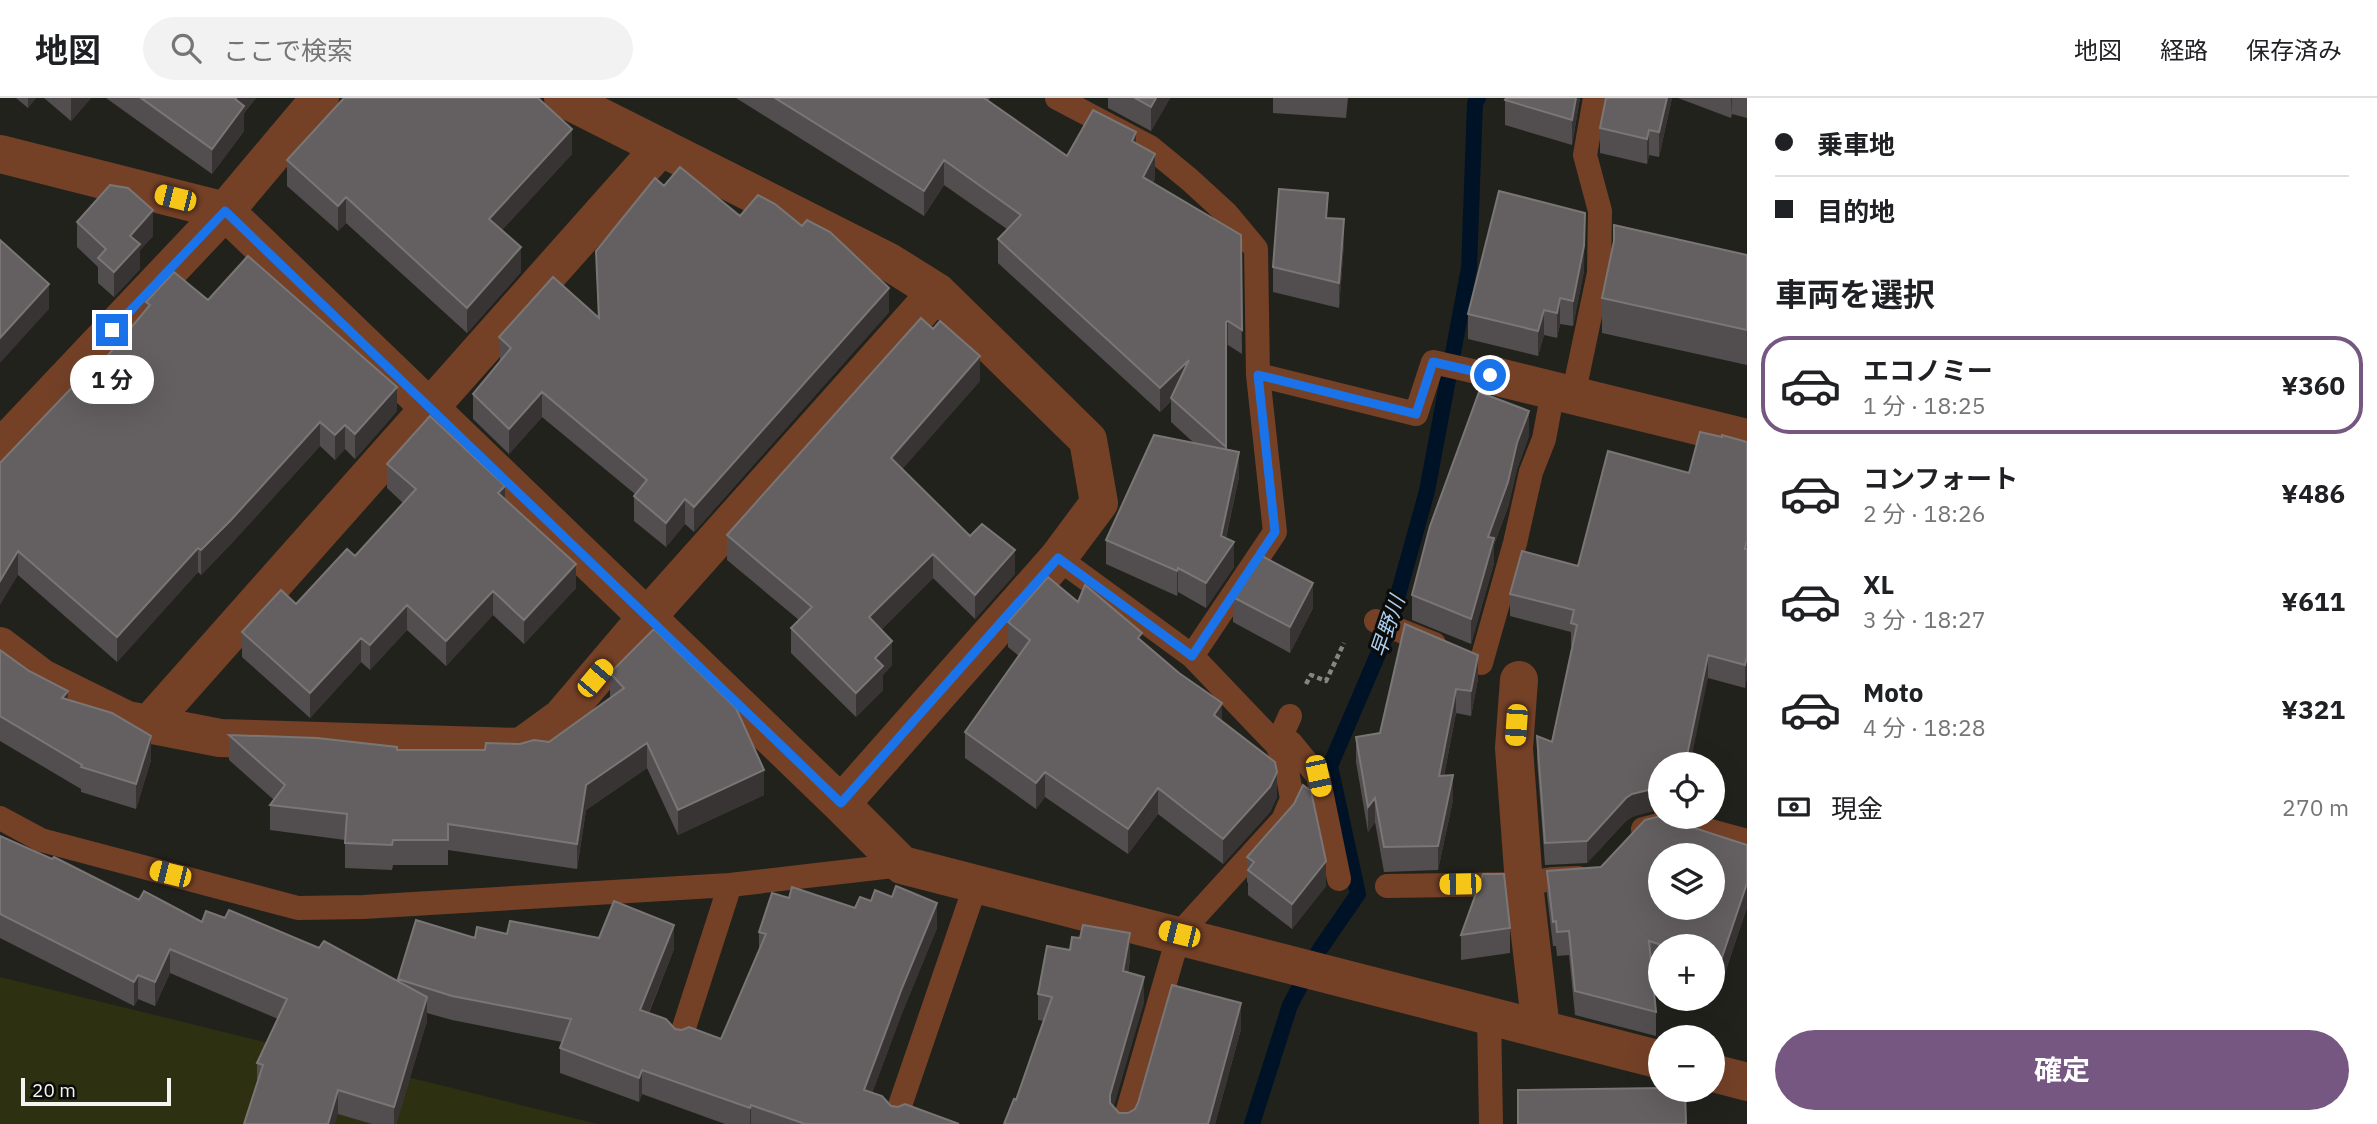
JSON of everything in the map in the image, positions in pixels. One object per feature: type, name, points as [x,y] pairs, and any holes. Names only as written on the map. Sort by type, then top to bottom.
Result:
[{"type":"street","points":[[0,449],[225,211],[320,98]]},
{"type":"street","points":[[563,98],[889,262],[937,292],[1088,440],[1099,503],[1058,558],[841,803]]},
{"type":"street","points":[[149,724],[662,147]]},
{"type":"street","points":[[0,154],[225,211],[841,803],[902,865],[1648,1057]]},
{"type":"street","points":[[0,646],[42,678],[127,720],[220,738],[521,747],[561,718],[646,618],[937,292]]},
{"type":"street","points":[[1480,372],[1747,439]]},
{"type":"street","points":[[1518,680],[1514,748],[1524,884],[1541,1029]]},
{"type":"street","points":[[1725,1076],[1747,1082]]},
{"type":"lane","points":[[1057,98],[1150,147],[1226,213],[1256,249],[1258,375],[1275,532],[1192,656]]},
{"type":"lane","points":[[1481,663],[1515,543],[1531,472],[1563,393],[1599,273],[1600,211],[1585,155],[1595,98]]},
{"type":"lane","points":[[1258,375],[1416,414],[1433,362],[1480,372]]},
{"type":"lane","points":[[1058,558],[1192,656],[1277,745],[1286,765],[1292,799],[1283,820],[1179,934],[1124,1124]]},
{"type":"lane","points":[[1376,621],[1518,680]]},
{"type":"lane","points":[[1277,745],[1290,716]]},
{"type":"lane","points":[[1277,745],[1291,743],[1318,776],[1339,878]]},
{"type":"lane","points":[[0,818],[41,840],[298,908],[377,906],[730,885],[902,865]]},
{"type":"lane","points":[[1629,840],[1637,831],[1674,821],[1747,841]]},
{"type":"lane","points":[[1387,886],[1524,884],[1552,878],[1594,878],[1603,868]]},
{"type":"lane","points":[[897,1117],[975,884]]},
{"type":"lane","points":[[680,1040],[730,885]]},
{"type":"lane","points":[[1489,1015],[1491,1124]]},
{"type":"path","points":[[1290,716],[1311,675],[1326,681],[1358,616],[1376,621]]},
{"type":"green space","points":[[0,977],[598,1124],[0,1124]]},
{"type":"building","points":[[141,98],[236,98],[244,106],[212,149]]},
{"type":"building","points":[[344,98],[538,98],[572,129],[489,219],[521,247],[467,308],[346,197],[338,206],[287,160]]},
{"type":"building","points":[[775,98],[984,98],[1067,156],[1093,110],[1136,132],[1132,141],[1155,154],[1143,177],[1241,235],[1242,330],[1226,322],[1226,447],[1171,398],[1189,360],[1160,388],[998,239],[1021,215],[944,160],[924,191]]},
{"type":"building","points":[[1135,98],[1156,98],[1151,107]]},
{"type":"building","points":[[1576,98],[1572,120],[1505,100]]},
{"type":"building","points":[[1606,98],[1667,98],[1659,132],[1649,130],[1647,139],[1600,128]]},
{"type":"building","points":[[680,167],[740,216],[758,195],[775,204],[802,226],[807,220],[830,232],[889,288],[694,507],[685,499],[666,523],[634,496],[647,480],[542,392],[509,429],[473,394],[511,348],[499,337],[553,277],[599,318],[596,251],[655,178],[664,186]]},
{"type":"building","points":[[110,185],[128,188],[153,210],[130,236],[140,244],[114,272],[98,258],[106,249],[77,222]]},
{"type":"building","points":[[1279,189],[1328,193],[1326,218],[1344,219],[1339,283],[1273,267]]},
{"type":"building","points":[[1499,191],[1585,213],[1584,246],[1573,301],[1560,298],[1557,313],[1544,310],[1538,331],[1468,314]]},
{"type":"building","points":[[1614,225],[1747,255],[1747,330],[1602,298],[1614,241]]},
{"type":"building","points":[[0,240],[49,284],[0,338]]},
{"type":"building","points":[[248,256],[397,387],[355,434],[345,425],[335,435],[320,422],[231,520],[201,550],[198,548],[117,637],[18,551],[0,581],[0,463],[79,380],[84,384],[150,305],[146,302],[174,272],[208,300]]},
{"type":"building","points":[[921,318],[933,329],[940,321],[980,356],[891,458],[970,536],[982,524],[1015,550],[975,595],[933,554],[869,617],[892,641],[875,658],[883,666],[856,693],[791,628],[812,607],[727,535]]},
{"type":"building","points":[[1479,392],[1529,411],[1488,537],[1494,538],[1471,619],[1412,595],[1430,526]]},
{"type":"building","points":[[430,416],[505,486],[498,493],[576,564],[524,620],[493,591],[446,641],[407,605],[370,645],[361,638],[310,693],[242,632],[281,590],[296,604],[347,549],[355,556],[416,489],[387,464]]},
{"type":"building","points":[[1700,432],[1747,442],[1745,665],[1708,655],[1688,752],[1648,752],[1648,790],[1626,798],[1587,841],[1545,843],[1537,736],[1552,742],[1577,625],[1571,623],[1574,610],[1510,594],[1522,551],[1578,566],[1608,451],[1689,473]]},
{"type":"building","points":[[1154,435],[1239,452],[1221,536],[1234,542],[1206,583],[1178,568],[1177,571],[1106,540]]},
{"type":"building","points":[[1260,555],[1313,583],[1290,627],[1233,597]]},
{"type":"building","points":[[1048,577],[1078,602],[1085,585],[1142,633],[1138,638],[1179,673],[1222,703],[1214,715],[1275,762],[1277,772],[1270,787],[1223,839],[1158,788],[1128,829],[1045,772],[1036,783],[965,732],[1030,640],[1008,622]]},
{"type":"building","points":[[1405,624],[1478,655],[1471,691],[1456,689],[1439,776],[1453,775],[1438,846],[1384,847],[1375,798],[1368,807],[1356,737],[1380,733]]},
{"type":"building","points":[[654,629],[736,708],[764,770],[678,810],[647,743],[586,785],[577,844],[448,824],[448,840],[393,840],[392,845],[345,843],[347,814],[270,805],[285,785],[229,735],[317,738],[397,747],[397,750],[485,750],[486,743],[520,744],[534,740],[549,742],[624,688],[610,673]]},
{"type":"building","points":[[0,650],[29,671],[68,691],[62,698],[112,713],[151,736],[136,784],[81,767],[82,765],[0,716]]},
{"type":"building","points":[[1303,785],[1311,791],[1326,861],[1292,904],[1248,870],[1254,862],[1247,857],[1294,804]]},
{"type":"building","points":[[1648,819],[1648,829],[1698,829],[1747,845],[1747,883],[1725,948],[1725,934],[1648,934],[1648,1010],[1575,991],[1569,931],[1557,932],[1556,921],[1553,922],[1547,871],[1601,867]]},
{"type":"building","points":[[0,836],[52,859],[54,857],[139,900],[144,891],[202,922],[206,911],[225,918],[229,910],[319,948],[324,941],[427,997],[394,1107],[338,1090],[328,1124],[244,1124],[263,1065],[257,1063],[287,999],[170,949],[155,982],[138,975],[134,982],[0,914]]},
{"type":"building","points":[[1483,874],[1504,874],[1510,928],[1461,935]]},
{"type":"building","points":[[896,886],[937,903],[864,1090],[882,1096],[891,1106],[905,1104],[959,1124],[805,1124],[751,1105],[750,1108],[642,1070],[639,1078],[560,1048],[571,1019],[452,996],[398,979],[416,920],[475,938],[477,927],[507,934],[510,921],[599,938],[614,901],[674,925],[640,1010],[666,1019],[675,1029],[689,1027],[721,1039],[766,934],[759,932],[772,893],[789,898],[792,887],[855,908],[860,897],[871,901],[875,890],[892,897]]},
{"type":"building","points":[[1083,925],[1130,933],[1123,971],[1144,977],[1110,1095],[1110,1103],[1119,1113],[1128,1113],[1135,1109],[1138,1103],[1172,985],[1241,1003],[1208,1124],[1004,1124],[1014,1099],[1016,1100],[1052,997],[1038,994],[1047,946],[1070,950],[1072,937],[1080,938]]},
{"type":"building","points":[[1648,1088],[1648,1102],[1685,1102],[1686,1124],[1518,1124],[1518,1090]]},
{"type":"waterway","name":"早野川","points":[[1252,1124],[1290,1005],[1320,949],[1358,894],[1330,766],[1388,631],[1427,491],[1469,268],[1475,103],[1478,98]]},
{"type":"route","points":[[112,330],[225,211],[841,803],[1058,558],[1192,656],[1275,532],[1258,375],[1416,414],[1433,362],[1490,375]]}]
